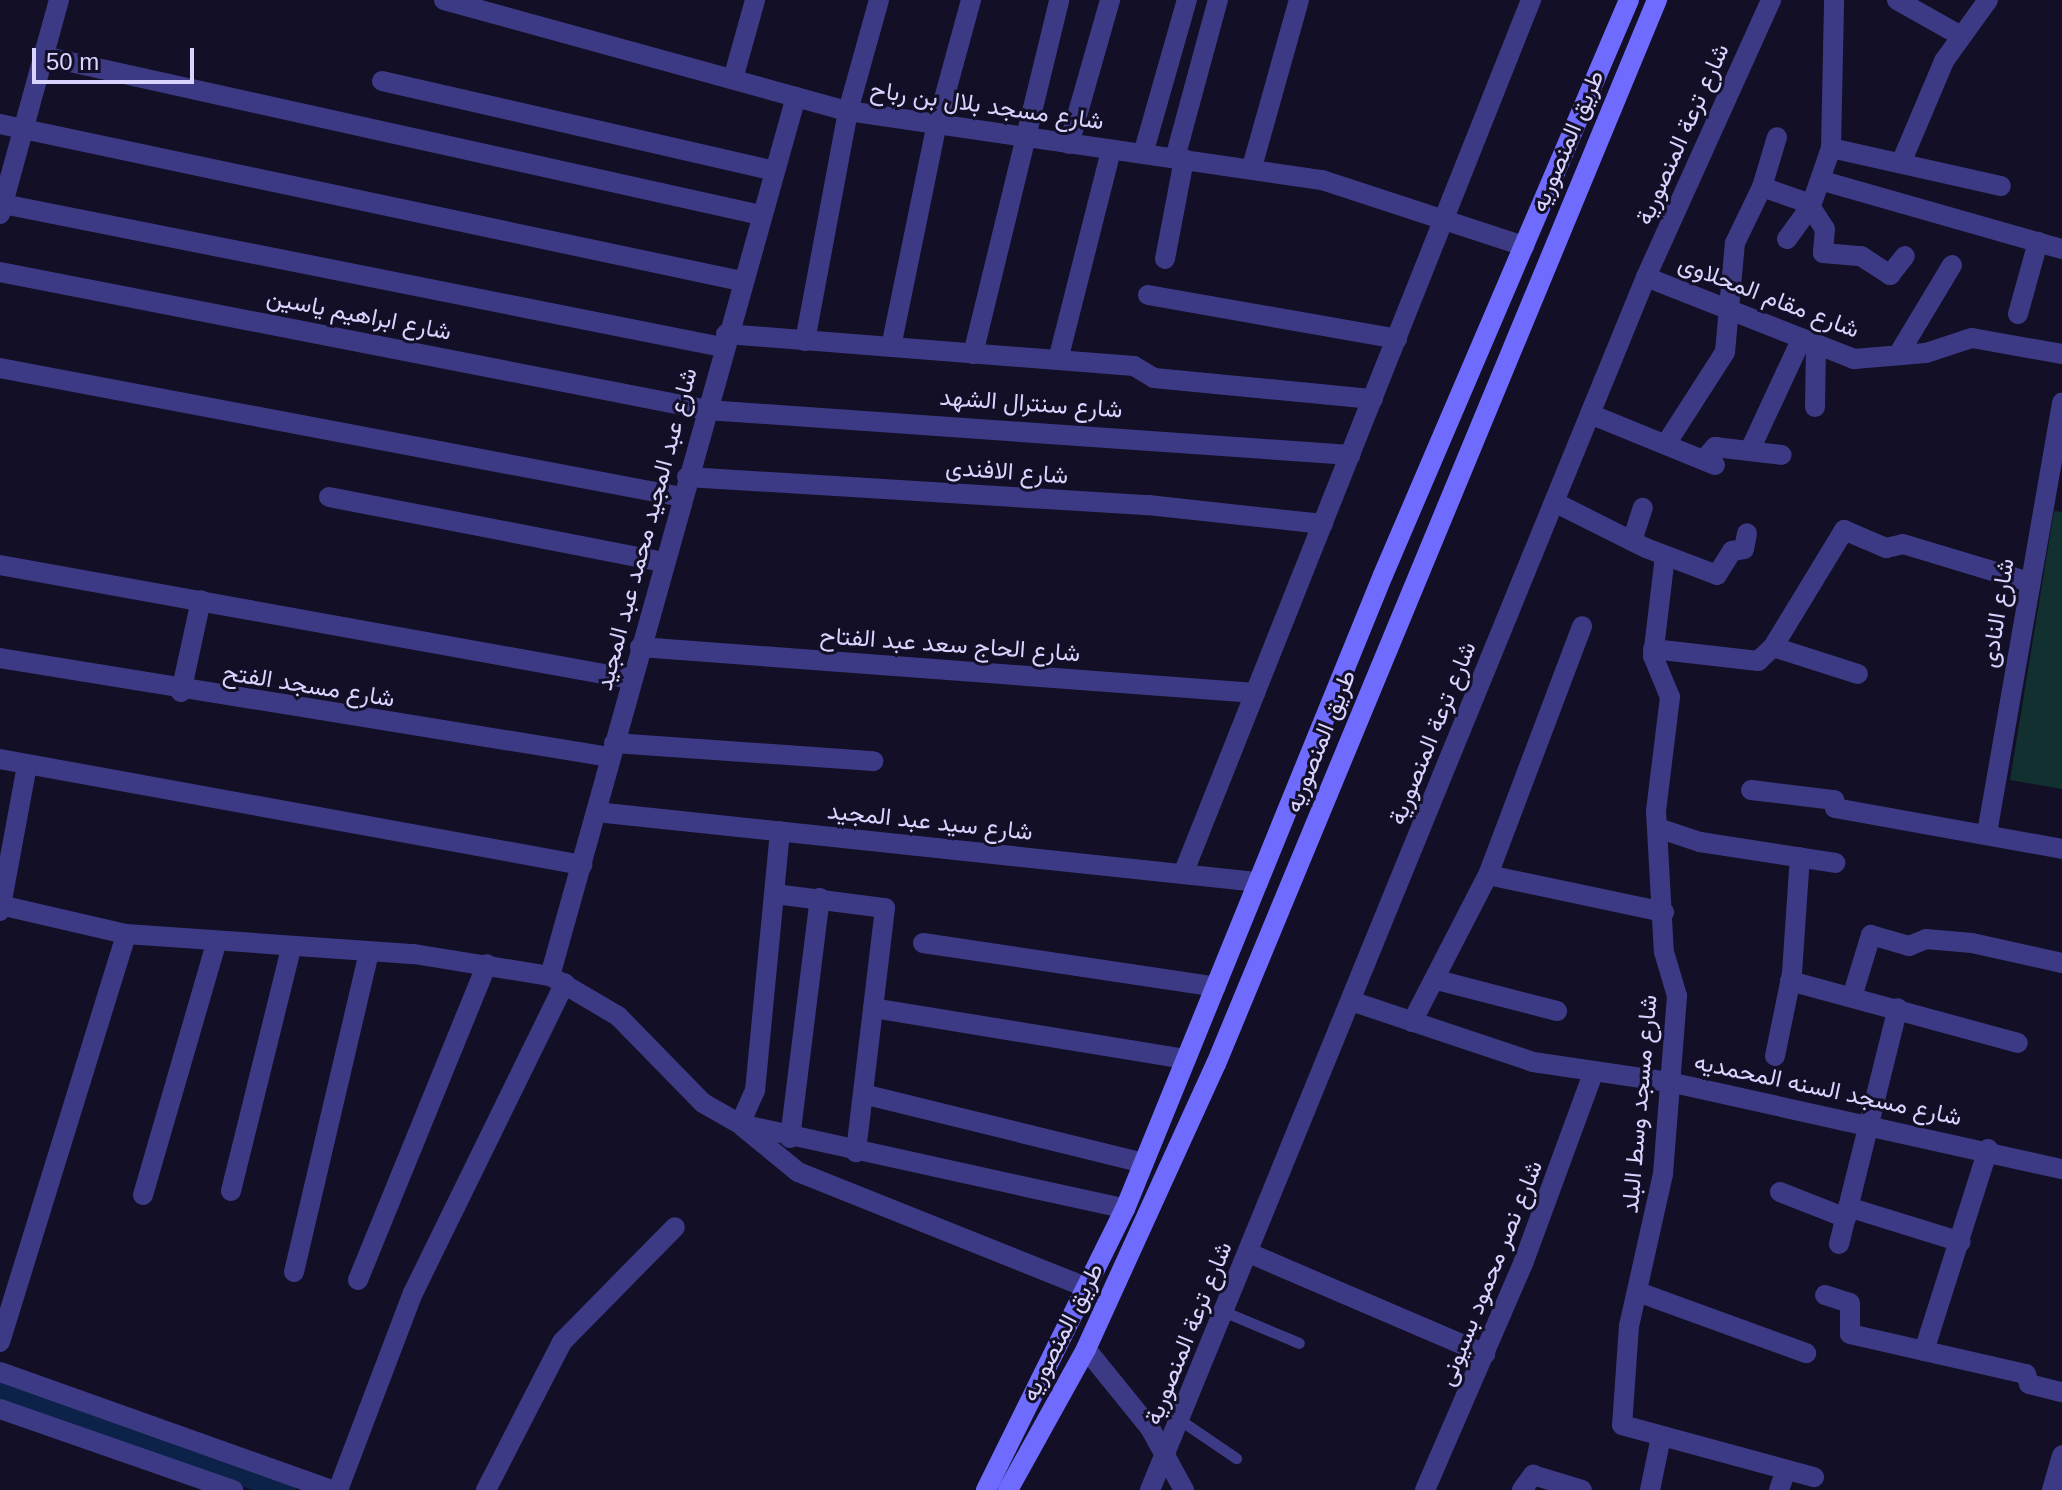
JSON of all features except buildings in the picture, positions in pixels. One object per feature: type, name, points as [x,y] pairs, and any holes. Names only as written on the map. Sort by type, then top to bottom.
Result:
[{"type":"main road","name":"طريق المنصوريه","points":[[986,1490],[1125,1209],[1383,575],[1629,0]]},
{"type":"main road","name":"طريق المنصوريه","points":[[1008,1490],[1086,1349],[1216,1064],[1657,0]]},
{"type":"main road","points":[[1383,575],[1411,588]]},
{"type":"street","points":[[59,0],[1,209],[724,340],[805,341],[1134,366],[1154,378],[1373,399]]},
{"type":"street","points":[[733,79],[755,0]]},
{"type":"street","points":[[805,341],[848,111],[879,0]]},
{"type":"street","points":[[891,347],[936,128],[971,0]]},
{"type":"street","points":[[973,354],[1022,138],[1059,0]]},
{"type":"street","points":[[1069,144],[1110,0]]},
{"type":"street","points":[[1143,154],[1187,0]]},
{"type":"street","points":[[1165,259],[1179,159],[1218,0]]},
{"type":"street","points":[[1252,167],[1299,0]]},
{"type":"street","points":[[1183,874],[1531,0]]},
{"type":"street","name":"شارع ترعة المنصورية","points":[[1150,1490],[1646,277],[1771,0]]},
{"type":"street","points":[[1787,239],[1811,206],[1823,181],[1831,148],[1834,0]]},
{"type":"street","points":[[1897,0],[1961,36]]},
{"type":"street","points":[[1901,163],[1916,118],[1961,36],[1988,0]]},
{"type":"street","name":"شارع مسجد بلال بن رباح","points":[[457,2],[848,111],[936,128],[1252,167],[1322,180],[1524,246]]},
{"type":"street","points":[[43,56],[761,215]]},
{"type":"street","points":[[382,81],[774,171]]},
{"type":"street","name":"شارع عبد المجيد محمد عبد المجيد","points":[[338,1490],[413,1293],[558,979],[582,865],[631,679],[724,340],[796,97]]},
{"type":"street","points":[[0,124],[741,281]]},
{"type":"street","points":[[1666,444],[1717,372],[1729,309],[1735,243],[1762,187],[1777,137]]},
{"type":"street","points":[[1831,148],[2001,186]]},
{"type":"street","points":[[1058,360],[1111,150]]},
{"type":"street","points":[[1823,181],[2062,249]]},
{"type":"street","points":[[1762,187],[1811,206],[1826,231],[1821,252],[1855,256],[1890,275],[1905,256]]},
{"type":"street","points":[[2018,314],[2038,242]]},
{"type":"street","points":[[1850,277],[1855,256]]},
{"type":"street","points":[[1901,350],[1952,265]]},
{"type":"street","name":"شارع ابراهيم ياسين","points":[[0,272],[707,410]]},
{"type":"street","name":"شارع مقام المحلاوى","points":[[1646,277],[1854,359],[1901,350],[1926,353],[1972,338],[2062,354]]},
{"type":"street","points":[[1148,295],[1397,339]]},
{"type":"street","points":[[1809,341],[1815,407]]},
{"type":"street","points":[[1750,450],[1809,341]]},
{"type":"street","name":"شارع الافندى","points":[[0,368],[684,487],[1148,505],[1323,524]]},
{"type":"street","name":"شارع النادى","points":[[1987,833],[2062,402]]},
{"type":"street","name":"شارع سنترال الشهد","points":[[707,410],[1350,455]]},
{"type":"street","points":[[1590,414],[1710,462],[1712,448],[1782,455]]},
{"type":"street","points":[[329,497],[664,562]]},
{"type":"street","points":[[1554,502],[1665,556],[1719,575],[1732,551],[1744,549],[1747,533]]},
{"type":"street","points":[[1632,541],[1643,508]]},
{"type":"street","points":[[1653,649],[1758,661],[1773,647],[1844,530],[1886,548],[1903,544],[2029,582]]},
{"type":"street","name":"شارع مسجد وسط البلد","points":[[1661,1437],[1627,1431],[1623,1421],[1638,1292],[1663,1174],[1677,996],[1664,952],[1658,828],[1670,697],[1653,649],[1665,556]]},
{"type":"street","points":[[0,565],[631,679]]},
{"type":"street","points":[[181,692],[201,600]]},
{"type":"street","points":[[1412,1022],[1437,980],[1488,875],[1582,626]]},
{"type":"street","name":"شارع الحاج سعد عبد الفتاح","points":[[640,647],[1255,693]]},
{"type":"street","points":[[1773,647],[1858,674]]},
{"type":"street","name":"شارع مسجد الفتح","points":[[0,658],[181,692],[612,750],[873,761]]},
{"type":"street","points":[[0,759],[582,865]]},
{"type":"street","points":[[27,765],[1,907],[126,934],[487,964],[558,979],[618,1016],[703,1103],[740,1124],[790,1138],[1125,1209]]},
{"type":"street","points":[[1751,790],[1834,800],[1835,808],[1987,833],[2062,849]]},
{"type":"street","name":"شارع سيد عبد المجيد","points":[[596,812],[1258,882]]},
{"type":"street","points":[[1658,828],[1700,842],[1835,863]]},
{"type":"street","points":[[740,1124],[755,1091],[780,831]]},
{"type":"street","points":[[1775,1056],[1790,981],[1800,857]]},
{"type":"street","points":[[1488,875],[1664,912]]},
{"type":"street","points":[[775,894],[885,908],[856,1152]]},
{"type":"street","points":[[790,1138],[820,898]]},
{"type":"street","points":[[0,1342],[126,934]]},
{"type":"street","points":[[1852,997],[1871,935],[1906,945],[1930,939],[1972,943],[2062,963]]},
{"type":"street","points":[[143,1195],[216,943]]},
{"type":"street","points":[[923,943],[1216,987]]},
{"type":"street","points":[[231,1191],[291,949]]},
{"type":"street","points":[[294,1272],[369,952]]},
{"type":"street","points":[[358,1280],[487,964]]},
{"type":"street","points":[[1437,980],[1557,1011]]},
{"type":"street","points":[[1790,981],[2018,1043]]},
{"type":"street","name":"شارع مسجد السنه المحمديه","points":[[1351,1001],[1507,1055],[1669,1082],[1988,1149],[2062,1169]]},
{"type":"street","points":[[873,1008],[1186,1059]]},
{"type":"street","points":[[1839,1244],[1898,1008]]},
{"type":"street","name":"شارع نصر محمود بسيونى","points":[[1425,1490],[1485,1354],[1594,1071]]},
{"type":"street","points":[[863,1094],[1144,1163]]},
{"type":"street","points":[[740,1124],[765,1151],[798,1172],[1088,1288]]},
{"type":"street","points":[[1924,1351],[1988,1149]]},
{"type":"street","points":[[1780,1192],[1847,1213],[1961,1242]]},
{"type":"street","points":[[486,1490],[562,1342],[675,1227]]},
{"type":"street","points":[[1249,1253],[1485,1354]]},
{"type":"street","points":[[1638,1292],[1806,1353]]},
{"type":"street","points":[[1825,1295],[1850,1303],[1850,1334],[2026,1374],[2029,1384],[2062,1392]]},
{"type":"street","points":[[1086,1349],[1150,1428],[1184,1490]]},
{"type":"street","points":[[0,1372],[331,1490]]},
{"type":"street","points":[[0,1409],[233,1490]]},
{"type":"street","points":[[1650,1490],[1661,1437],[1814,1477]]},
{"type":"street","points":[[2052,1490],[2062,1455]]},
{"type":"street","points":[[1779,1490],[1786,1470]]},
{"type":"street","points":[[1522,1490],[1533,1475],[1582,1490]]},
{"type":"lane","points":[[1225,1312],[1299,1343]]},
{"type":"lane","points":[[1180,1420],[1236,1458]]},
{"type":"green space","points":[[2054,511],[2062,512],[2062,789],[2010,780]]},
{"type":"waterway","points":[[0,1390],[285,1490]]}]
